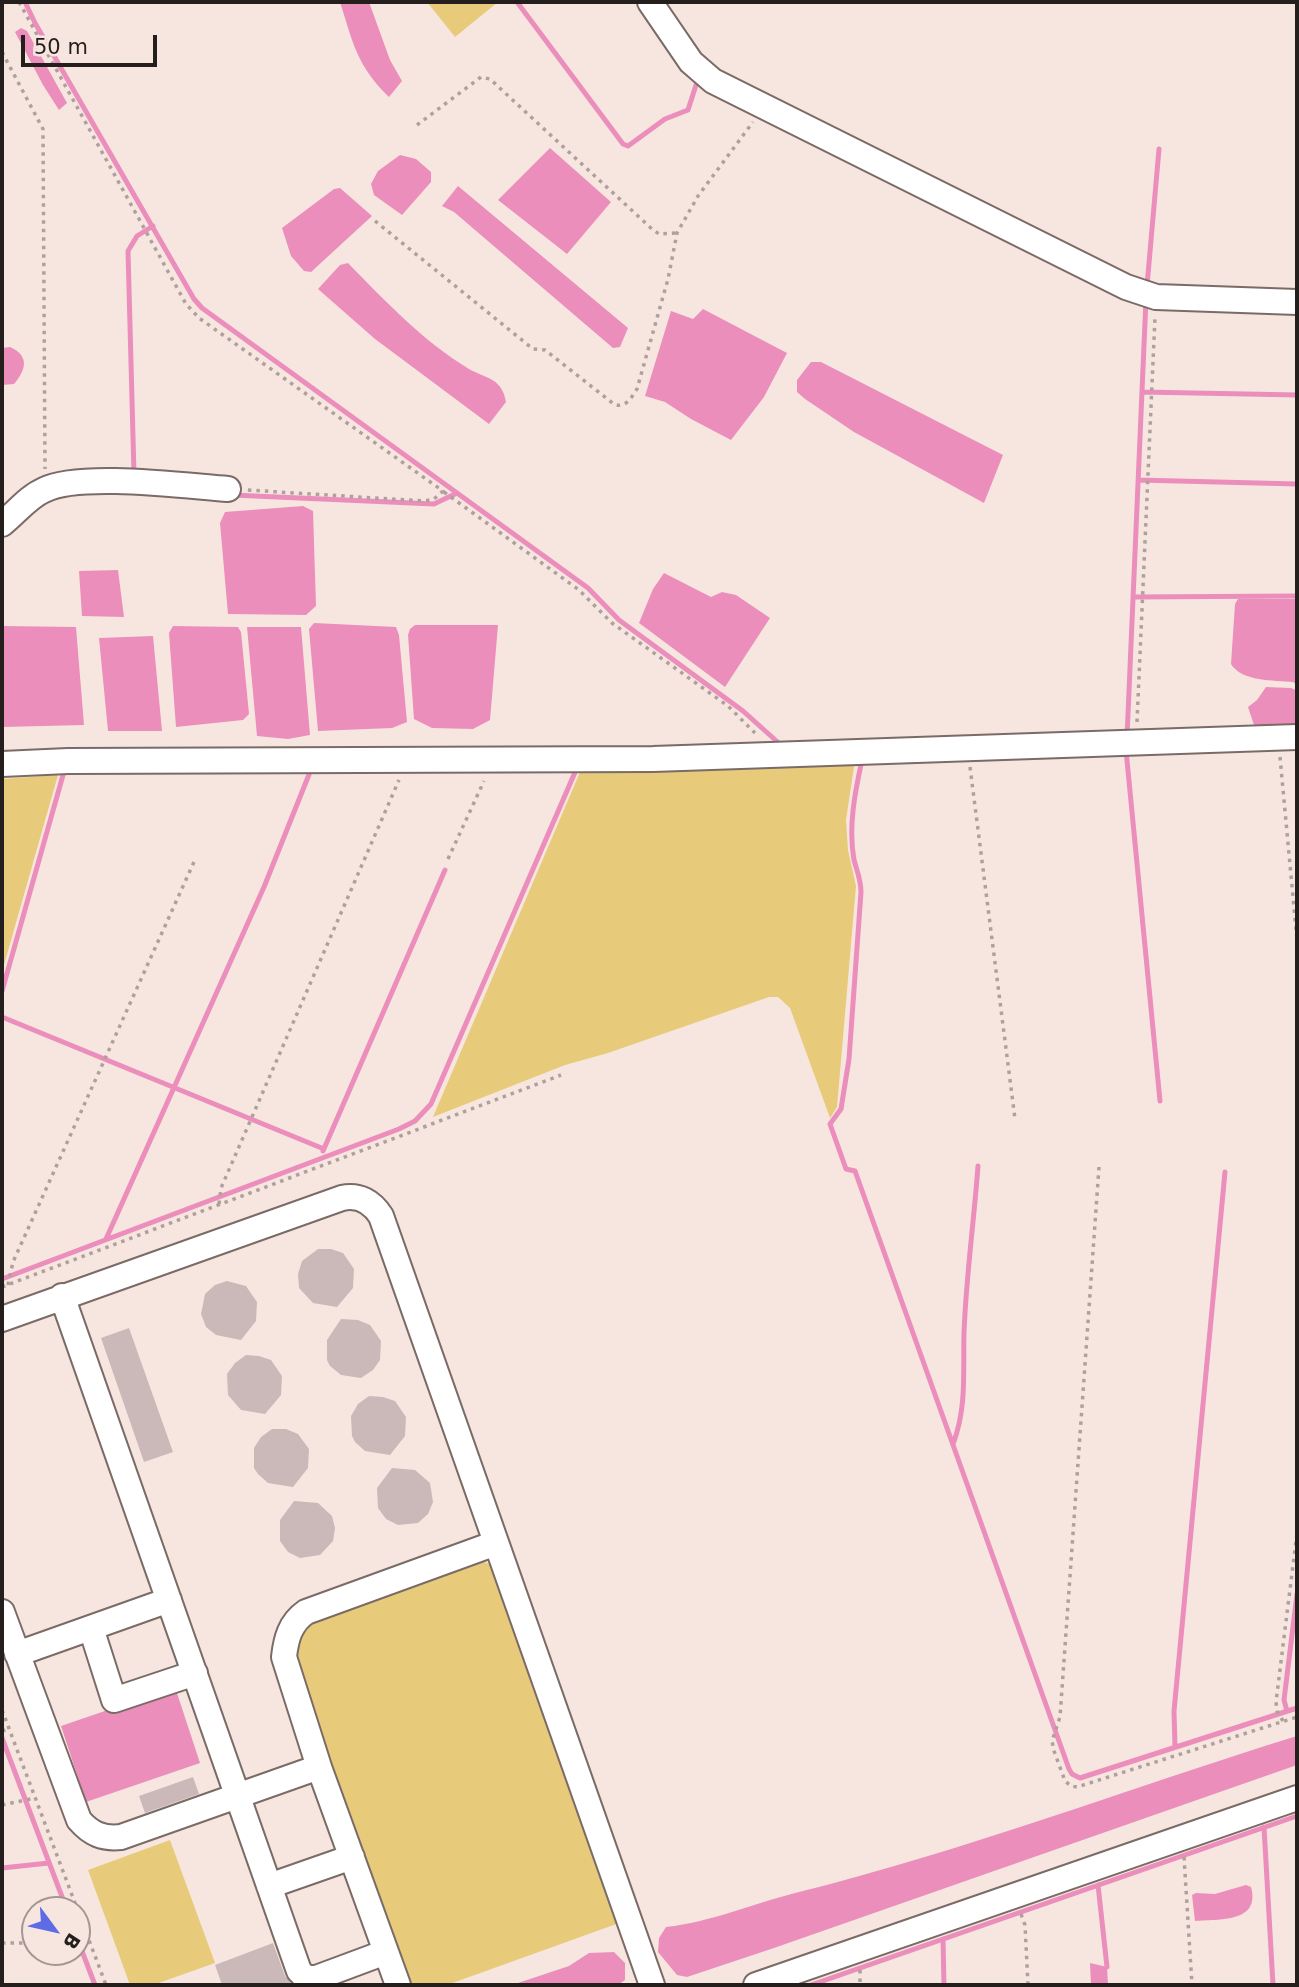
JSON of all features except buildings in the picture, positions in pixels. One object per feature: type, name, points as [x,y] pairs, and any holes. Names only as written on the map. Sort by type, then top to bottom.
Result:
[{"type":"street","points":[[650,2],[691,62],[713,80],[1126,287],[1156,297],[1297,302]]},
{"type":"street","points":[[2,524],[46,489],[68,484],[110,482],[228,489]]},
{"type":"street","points":[[2,764],[68,761],[653,760],[1288,737]]},
{"type":"street","points":[[2,1319],[342,1198],[350,1196],[367,1201],[376,1208],[652,1985]]},
{"type":"street","points":[[62,1296],[299,1971],[306,1978],[316,1978],[386,1952]]},
{"type":"street","points":[[398,1985],[319,1768],[284,1657],[287,1639],[295,1622],[306,1612],[496,1543]]},
{"type":"street","points":[[17,1654],[169,1600]]},
{"type":"street","points":[[2,1612],[79,1820],[93,1833],[103,1837],[121,1837],[319,1768]]},
{"type":"street","points":[[91,1628],[114,1700],[195,1672]]},
{"type":"street","points":[[756,1985],[1297,1798]]},
{"type":"street","points":[[269,1886],[352,1857]]},
{"type":"path","points":[[19,2],[186,304],[199,318],[579,590],[612,623],[728,706],[772,754]]},
{"type":"path","points":[[2,52],[43,129],[46,489]]},
{"type":"path","points":[[417,125],[481,77],[490,79],[652,229],[659,234],[677,233]]},
{"type":"path","points":[[375,221],[533,349],[545,350],[615,405],[621,406],[629,402],[637,389],[668,279],[677,233],[698,196],[765,106]]},
{"type":"path","points":[[1136,742],[1156,297]]},
{"type":"path","points":[[228,489],[424,501],[435,499],[443,491]]},
{"type":"path","points":[[1288,737],[1297,940]]},
{"type":"path","points":[[967,747],[1015,1119]]},
{"type":"path","points":[[219,1204],[221,1188],[400,777],[404,761]]},
{"type":"path","points":[[448,859],[494,761]]},
{"type":"path","points":[[8,1285],[13,1262],[194,862]]},
{"type":"path","points":[[2,1287],[561,1075]]},
{"type":"path","points":[[1099,1167],[1060,1717],[1052,1741],[1054,1751],[1065,1781],[1077,1787],[1297,1717]]},
{"type":"path","points":[[1283,1721],[1276,1702],[1297,1533]]},
{"type":"path","points":[[2,1710],[72,1896]]},
{"type":"path","points":[[2,1731],[9,1729]]},
{"type":"path","points":[[2,1805],[34,1798]]},
{"type":"path","points":[[1183,1838],[1192,1985]]},
{"type":"path","points":[[1016,1895],[1025,1925],[1028,1985]]},
{"type":"path","points":[[2,1943],[21,1943]]},
{"type":"path","points":[[91,1945],[106,1985]]},
{"type":"shaded area","points":[[340,2],[369,2],[390,60],[402,81],[389,97],[363,64]]},
{"type":"shaded area","points":[[427,2],[498,2],[455,37]]},
{"type":"shaded area","points":[[21,28],[27,31],[67,103],[59,110],[15,32]]},
{"type":"shaded area","points":[[550,148],[611,202],[567,254],[498,200]]},
{"type":"shaded area","points":[[400,155],[416,159],[431,172],[431,182],[402,215],[374,195],[371,184],[378,171]]},
{"type":"shaded area","points":[[458,186],[628,328],[620,347],[613,348],[454,212],[442,206]]},
{"type":"shaded area","points":[[340,188],[372,216],[311,272],[304,271],[291,256],[282,228],[334,189]]},
{"type":"shaded area","points":[[348,263],[405,320],[436,346],[501,388],[506,402],[489,424],[375,339],[318,289],[340,265]]},
{"type":"shaded area","points":[[703,309],[787,353],[764,397],[731,440],[665,402],[645,396],[671,311],[693,319]]},
{"type":"shaded area","points":[[10,347],[21,355],[23,369],[14,384],[2,385],[2,348]]},
{"type":"shaded area","points":[[811,362],[821,362],[1003,455],[984,503],[854,432],[805,399],[797,392],[797,380]]},
{"type":"shaded area","points":[[303,506],[313,511],[316,606],[306,615],[228,614],[220,523],[225,512]]},
{"type":"shaded area","points":[[118,570],[124,617],[82,616],[79,571]]},
{"type":"shaded area","points":[[664,573],[711,597],[722,592],[736,595],[770,618],[725,687],[639,623],[653,589]]},
{"type":"shaded area","points":[[1238,599],[1297,599],[1297,685],[1293,682],[1250,677],[1236,670],[1231,664],[1235,604]]},
{"type":"shaded area","points":[[314,623],[396,627],[407,722],[392,728],[318,731],[309,629]]},
{"type":"shaded area","points":[[415,625],[498,625],[490,720],[473,729],[432,728],[414,719],[408,635]]},
{"type":"shaded area","points":[[2,626],[76,627],[84,725],[2,727]]},
{"type":"shaded area","points":[[173,626],[238,627],[241,632],[249,714],[243,720],[176,727],[169,633]]},
{"type":"shaded area","points":[[247,627],[301,627],[310,735],[288,739],[257,736]]},
{"type":"shaded area","points":[[153,636],[162,731],[108,731],[99,638]]},
{"type":"shaded area","points":[[1266,687],[1296,690],[1296,725],[1259,730],[1254,725],[1248,707]]},
{"type":"shaded area","points":[[855,760],[846,820],[848,850],[856,886],[837,1107],[830,1118],[790,1008],[778,997],[769,997],[608,1053],[565,1065],[433,1117],[583,765]]},
{"type":"shaded area","points":[[58,775],[2,972],[2,779]]},
{"type":"shaded area","points":[[481,1561],[490,1564],[497,1571],[622,1922],[447,1985],[408,1985],[295,1664],[297,1637],[312,1619]]},
{"type":"shaded area","points":[[175,1687],[200,1763],[86,1802],[61,1726]]},
{"type":"shaded area","points":[[1297,1736],[1297,1765],[774,1948],[687,1977],[677,1975],[658,1952],[659,1938],[666,1927],[715,1917],[922,1858]]},
{"type":"shaded area","points":[[170,1840],[215,1963],[153,1985],[130,1985],[88,1870]]},
{"type":"shaded area","points":[[1246,1885],[1251,1887],[1252,1899],[1250,1907],[1244,1913],[1225,1919],[1195,1921],[1192,1895],[1215,1894]]},
{"type":"shaded area","points":[[614,1952],[625,1963],[625,1980],[618,1985],[512,1985],[569,1966],[589,1953]]},
{"type":"shaded area","points":[[1090,1963],[1107,1967],[1108,1985],[1091,1985]]},
{"type":"waterway","points":[[25,2],[194,299],[202,308],[588,588],[619,620],[743,711],[782,746]]},
{"type":"waterway","points":[[517,2],[623,144],[628,146],[665,119],[688,110],[696,85]]},
{"type":"waterway","points":[[1147,286],[1159,149]]},
{"type":"waterway","points":[[134,474],[128,251],[137,236],[153,226]]},
{"type":"waterway","points":[[1127,737],[1146,299]]},
{"type":"waterway","points":[[1142,392],[1297,395]]},
{"type":"waterway","points":[[1138,480],[1297,484]]},
{"type":"waterway","points":[[232,495],[434,504],[457,493]]},
{"type":"waterway","points":[[1133,597],[1297,596]]},
{"type":"waterway","points":[[1126,750],[1160,1101]]},
{"type":"waterway","points":[[864,760],[857,784],[852,822],[852,848],[861,892],[849,1059],[841,1109],[830,1124],[846,1169],[855,1171],[1069,1769],[1080,1778],[1297,1708]]},
{"type":"waterway","points":[[106,1239],[264,887],[312,767]]},
{"type":"waterway","points":[[2,991],[65,768]]},
{"type":"waterway","points":[[2,1279],[415,1121],[431,1104],[576,770],[573,768]]},
{"type":"waterway","points":[[323,1151],[445,870]]},
{"type":"waterway","points":[[2,1017],[324,1149]]},
{"type":"waterway","points":[[953,1444],[962,1403],[965,1312],[978,1166]]},
{"type":"waterway","points":[[1175,1747],[1174,1711],[1225,1172]]},
{"type":"waterway","points":[[1287,1711],[1284,1700],[1297,1594]]},
{"type":"waterway","points":[[2,1738],[62,1896]]},
{"type":"waterway","points":[[811,1985],[1297,1816]]},
{"type":"waterway","points":[[1264,1827],[1273,1985]]},
{"type":"waterway","points":[[2,1868],[49,1863]]},
{"type":"waterway","points":[[1098,1885],[1107,1967]]},
{"type":"waterway","points":[[943,1939],[944,1985]]},
{"type":"waterway","points":[[88,1966],[95,1985]]}]
